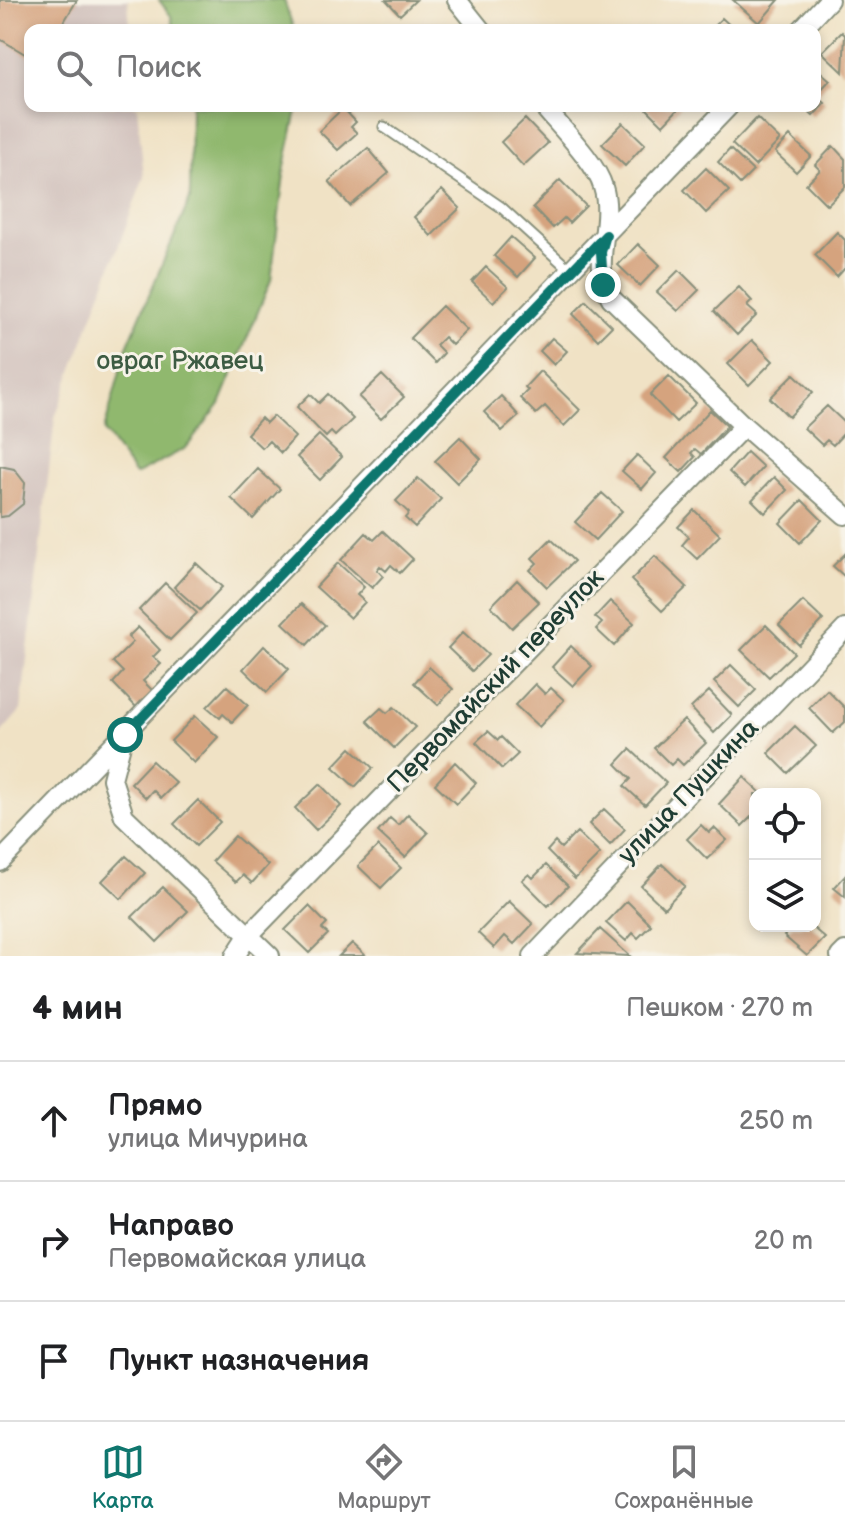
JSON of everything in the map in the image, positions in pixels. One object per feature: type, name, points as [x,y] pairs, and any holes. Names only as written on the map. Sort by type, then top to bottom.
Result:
[{"type":"street","points":[[457,0],[476,24]]},
{"type":"street","points":[[807,24],[829,0]]},
{"type":"street","points":[[548,112],[602,183],[606,235],[600,270],[603,285],[611,298],[744,426],[845,515]]},
{"type":"street","points":[[0,862],[723,112]]},
{"type":"street","name":"Первомайский переулок","points":[[235,956],[248,936],[744,426]]},
{"type":"street","name":"улица Пушкина","points":[[533,956],[845,629]]},
{"type":"street","points":[[125,735],[112,779],[124,816],[270,956]]},
{"type":"street","points":[[840,956],[845,951]]},
{"type":"lane","points":[[384,127],[501,207],[571,271]]},
{"type":"shaded area","points":[[0,0],[128,0],[130,24],[24,24],[24,112],[138,112],[144,177],[55,417],[21,710],[0,734]]},
{"type":"green space","points":[[159,0],[284,0],[292,24],[173,24],[171,16]]},
{"type":"green space","name":"овраг Ржавец","points":[[191,112],[297,112],[285,166],[271,280],[220,404],[186,448],[135,475],[104,431],[126,349],[190,199]]},
{"type":"building","points":[[0,0],[77,0],[63,24],[24,24],[24,53],[0,39]]},
{"type":"building","points":[[386,0],[416,0],[400,15]]},
{"type":"building","points":[[733,0],[779,0],[759,23]]},
{"type":"building","points":[[842,32],[845,35],[843,72],[822,52]]},
{"type":"building","points":[[821,72],[830,80],[821,90]]},
{"type":"building","points":[[339,112],[347,112],[356,122],[351,127],[357,133],[338,150],[319,131]]},
{"type":"building","points":[[650,112],[675,112],[663,125]]},
{"type":"building","points":[[757,118],[780,140],[755,166],[732,144]]},
{"type":"building","points":[[525,119],[548,143],[523,166],[501,142]]},
{"type":"building","points":[[623,123],[645,144],[625,166],[602,144]]},
{"type":"building","points":[[790,136],[811,156],[796,172],[775,152]]},
{"type":"building","points":[[833,146],[845,159],[845,187],[827,205],[806,184],[820,170],[815,165]]},
{"type":"building","points":[[368,148],[389,173],[350,206],[329,181]]},
{"type":"building","points":[[730,149],[753,171],[740,184],[718,162]]},
{"type":"building","points":[[706,168],[729,191],[706,213],[684,190]]},
{"type":"building","points":[[560,180],[586,206],[569,223],[564,218],[553,228],[533,207]]},
{"type":"building","points":[[442,190],[460,208],[431,236],[414,217]]},
{"type":"building","points":[[837,232],[845,240],[845,268],[837,277],[815,255]]},
{"type":"building","points":[[511,237],[535,258],[518,277],[494,256]]},
{"type":"building","points":[[638,244],[660,265],[640,286],[618,265]]},
{"type":"building","points":[[486,267],[508,287],[493,302],[472,282]]},
{"type":"building","points":[[679,270],[699,290],[678,311],[657,292]]},
{"type":"building","points":[[739,287],[752,301],[747,306],[757,315],[737,335],[714,311]]},
{"type":"building","points":[[586,301],[612,326],[598,340],[573,314]]},
{"type":"building","points":[[442,306],[467,330],[452,345],[444,337],[436,345],[444,353],[435,363],[410,338]]},
{"type":"building","points":[[552,338],[567,351],[554,365],[540,351]]},
{"type":"building","points":[[752,340],[773,361],[749,385],[728,364]]},
{"type":"building","points":[[540,371],[580,410],[564,426],[545,406],[536,414],[520,398],[528,390],[525,387]]},
{"type":"building","points":[[794,374],[813,392],[789,417],[770,398]]},
{"type":"building","points":[[382,375],[404,397],[381,419],[359,397]]},
{"type":"building","points":[[669,376],[696,403],[676,422],[650,395]]},
{"type":"building","points":[[310,394],[319,403],[328,394],[353,419],[335,436],[331,432],[326,437],[297,407]]},
{"type":"building","points":[[501,396],[519,416],[502,431],[484,412]]},
{"type":"building","points":[[827,406],[845,423],[845,432],[833,445],[827,440],[822,445],[804,428]]},
{"type":"building","points":[[710,410],[727,426],[701,454],[695,449],[691,453],[695,457],[681,472],[666,458]]},
{"type":"building","points":[[273,416],[295,437],[281,453],[269,441],[262,448],[247,434],[261,418],[266,423]]},
{"type":"building","points":[[319,435],[342,457],[320,480],[297,457]]},
{"type":"building","points":[[460,437],[481,459],[457,483],[435,461]]},
{"type":"building","points":[[747,452],[763,467],[745,487],[729,472]]},
{"type":"building","points":[[637,455],[656,473],[642,489],[622,471]]},
{"type":"building","points":[[0,466],[14,469],[25,483],[23,504],[8,516],[0,517]]},
{"type":"building","points":[[258,469],[280,489],[253,519],[231,498]]},
{"type":"building","points":[[774,477],[787,490],[765,513],[752,500]]},
{"type":"building","points":[[418,478],[441,499],[415,527],[405,518],[409,513],[396,501]]},
{"type":"building","points":[[602,493],[622,511],[595,540],[575,522]]},
{"type":"building","points":[[802,500],[822,520],[800,543],[780,523]]},
{"type":"building","points":[[694,510],[720,535],[697,559],[682,545],[689,537],[678,527]]},
{"type":"building","points":[[383,531],[413,559],[400,573],[391,565],[386,571],[380,566],[377,570],[383,576],[372,588],[341,560],[366,533],[374,540]]},
{"type":"building","points":[[551,539],[574,561],[547,587],[530,570],[537,563],[532,558]]},
{"type":"building","points":[[845,554],[845,577],[833,566]]},
{"type":"building","points":[[655,556],[687,587],[662,611],[631,580]]},
{"type":"building","points":[[196,563],[222,587],[200,610],[174,587]]},
{"type":"building","points":[[338,563],[364,587],[357,595],[365,602],[350,618],[316,587]]},
{"type":"building","points":[[517,580],[539,602],[512,628],[491,606]]},
{"type":"building","points":[[165,583],[197,613],[170,640],[139,610]]},
{"type":"building","points":[[610,601],[634,623],[614,646],[596,629],[602,623],[595,617]]},
{"type":"building","points":[[803,601],[823,620],[799,645],[779,625]]},
{"type":"building","points":[[301,604],[325,625],[307,645],[283,623]]},
{"type":"building","points":[[766,625],[794,653],[769,677],[741,650]]},
{"type":"building","points":[[138,627],[160,650],[153,657],[161,664],[143,681],[156,694],[139,710],[113,683],[123,672],[113,662],[133,642],[128,637]]},
{"type":"building","points":[[463,632],[488,655],[472,671],[448,648]]},
{"type":"building","points":[[264,646],[289,669],[267,692],[243,669]]},
{"type":"building","points":[[571,646],[592,666],[573,686],[552,667]]},
{"type":"building","points":[[731,665],[756,690],[739,707],[714,682]]},
{"type":"building","points":[[429,667],[453,689],[438,705],[414,683]]},
{"type":"building","points":[[535,684],[545,694],[551,688],[564,700],[539,727],[515,705]]},
{"type":"building","points":[[227,686],[248,705],[232,722],[223,714],[220,718],[207,707]]},
{"type":"building","points":[[827,690],[845,708],[845,722],[833,733],[809,708]]},
{"type":"building","points":[[709,691],[732,715],[714,733],[691,708]]},
{"type":"building","points":[[394,707],[415,727],[394,748],[367,721],[381,708],[387,713]]},
{"type":"building","points":[[195,716],[218,737],[194,763],[171,741]]},
{"type":"building","points":[[684,720],[706,743],[683,765],[677,759],[671,765],[654,748]]},
{"type":"building","points":[[795,726],[816,746],[788,773],[768,753]]},
{"type":"building","points":[[488,731],[498,740],[501,737],[518,754],[502,769],[476,742]]},
{"type":"building","points":[[351,748],[373,768],[355,787],[333,767]]},
{"type":"building","points":[[630,749],[666,783],[645,805],[624,786],[631,779],[616,764]]},
{"type":"building","points":[[152,761],[176,783],[161,798],[153,790],[146,798],[131,783]]},
{"type":"building","points":[[455,762],[476,783],[456,804],[435,784]]},
{"type":"building","points":[[744,777],[756,788],[749,788],[749,819],[742,826],[719,804]]},
{"type":"building","points":[[320,784],[341,806],[316,830],[295,808]]},
{"type":"building","points":[[198,800],[220,822],[196,846],[174,824]]},
{"type":"building","points":[[604,809],[625,829],[610,845],[589,824]]},
{"type":"building","points":[[408,814],[428,833],[405,857],[378,832],[390,818],[398,825]]},
{"type":"building","points":[[701,825],[709,833],[714,828],[727,840],[707,859],[687,839]]},
{"type":"building","points":[[577,832],[600,854],[575,879],[547,851],[555,842],[561,848]]},
{"type":"building","points":[[235,836],[268,865],[252,883],[243,875],[236,882],[212,861]]},
{"type":"building","points":[[378,846],[401,868],[381,888],[358,866]]},
{"type":"building","points":[[126,856],[145,873],[121,899],[102,881]]},
{"type":"building","points":[[662,864],[685,886],[664,908],[641,886]]},
{"type":"building","points":[[546,865],[568,886],[548,906],[522,880],[529,874],[533,878]]},
{"type":"building","points":[[845,876],[845,897],[834,888]]},
{"type":"building","points":[[163,887],[188,911],[157,942],[132,917]]},
{"type":"building","points":[[509,901],[533,924],[514,944],[505,936],[494,948],[478,933]]},
{"type":"building","points":[[627,901],[651,925],[638,938],[633,933],[626,941],[606,923]]},
{"type":"building","points":[[309,906],[327,924],[322,929],[328,934],[309,953],[285,930]]},
{"type":"building","points":[[600,929],[630,956],[577,953]]},
{"type":"building","points":[[788,932],[818,932],[825,938],[807,956],[784,936]]},
{"type":"building","points":[[352,943],[366,956],[339,956]]},
{"type":"route","points":[[125,735],[606,235],[601,252],[603,285]]}]
